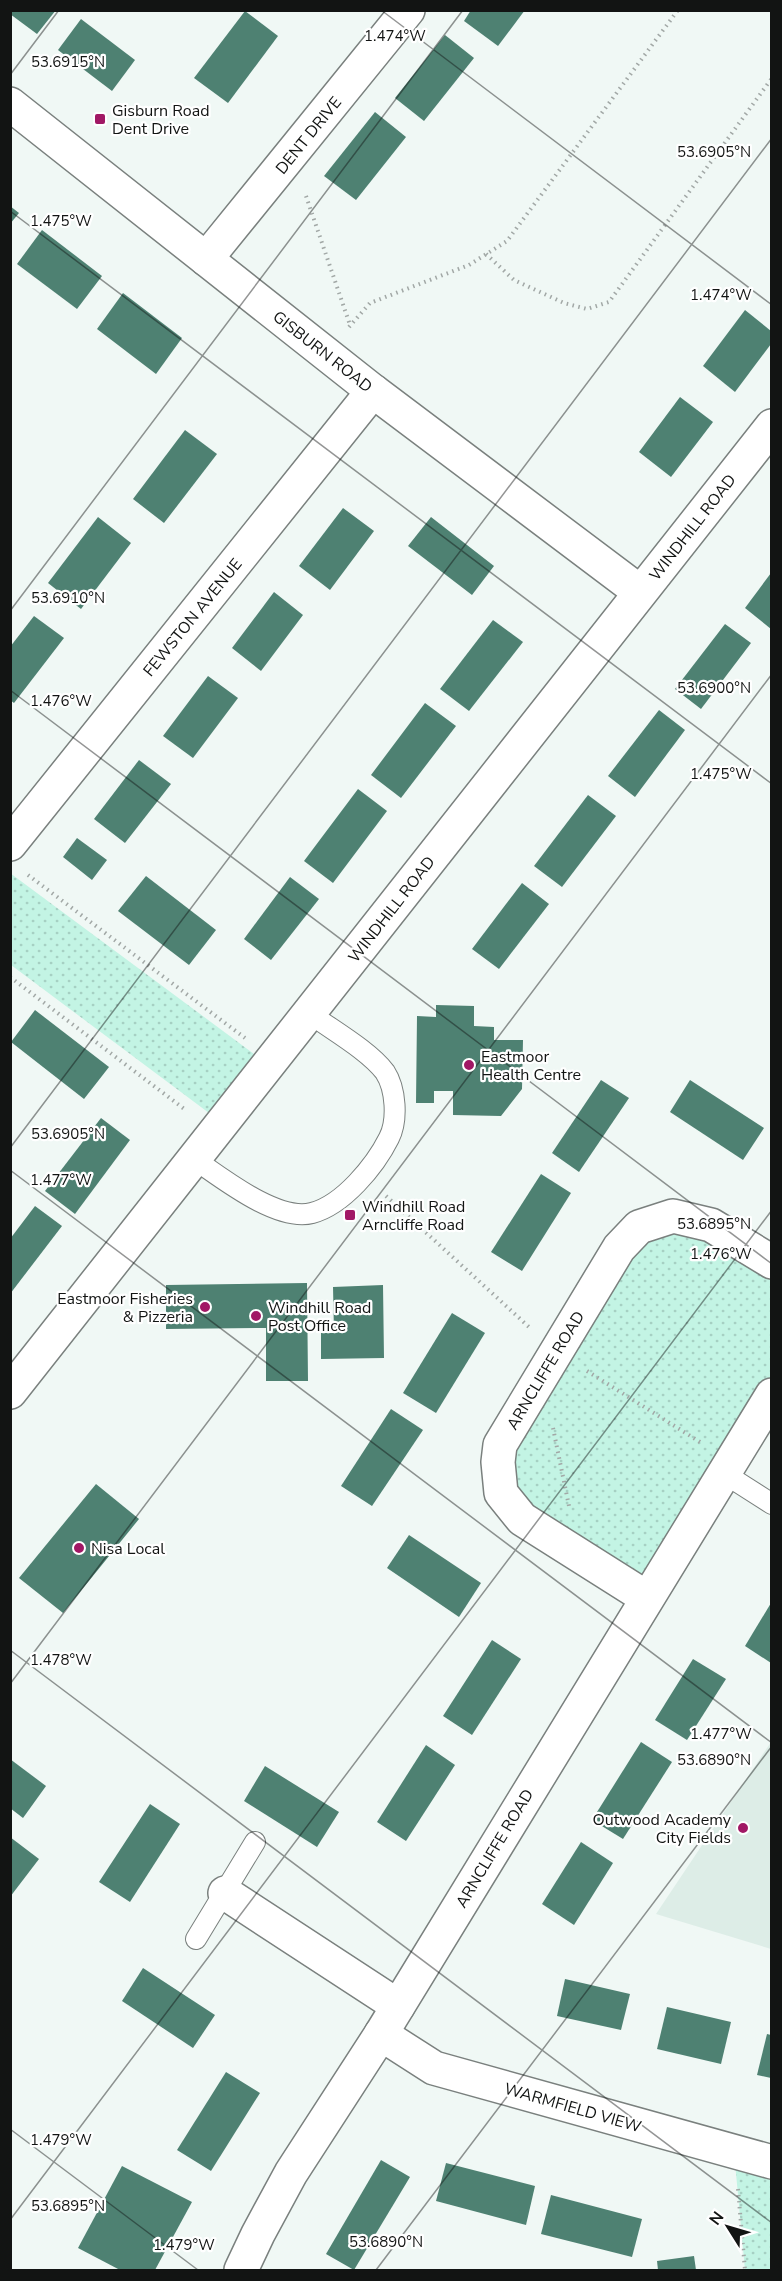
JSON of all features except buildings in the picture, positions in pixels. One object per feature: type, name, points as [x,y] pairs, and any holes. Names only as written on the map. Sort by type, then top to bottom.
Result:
[{"type":"street","name":"DENT DRIVE","points":[[206,259],[408,10]]},
{"type":"street","name":"GISBURN ROAD","points":[[10,104],[373,391],[640,592]]},
{"type":"street","name":"FEWSTON AVENUE","points":[[15,856],[373,391]]},
{"type":"street","name":"WINDHILL ROAD","points":[[10,1392],[771,426]]},
{"type":"street","name":"ARNCLIFFE ROAD","points":[[647,1598],[522,1519],[501,1493],[498,1462],[500,1445],[619,1248],[639,1227],[673,1216],[711,1225],[771,1262]]},
{"type":"street","name":"ARNCLIFFE ROAD","points":[[241,2271],[291,2173],[381,2034],[725,1474],[771,1395]]},
{"type":"street","points":[[225,1893],[398,2006]]},
{"type":"street","name":"WARMFIELD VIEW","points":[[381,2034],[434,2068],[771,2162]]},
{"type":"lane","points":[[194,1159],[246,1195],[281,1212],[311,1214],[346,1196],[364,1175],[390,1137],[396,1101],[385,1073],[363,1052],[309,1013]]},
{"type":"lane","points":[[725,1474],[771,1504]]},
{"type":"lane","points":[[196,1939],[255,1842]]},
{"type":"path","points":[[327,354],[370,303],[470,265],[507,241],[678,10]]},
{"type":"path","points":[[486,254],[514,280],[564,303],[588,309],[609,302],[771,78]]},
{"type":"path","points":[[292,155],[354,336]]},
{"type":"path","points":[[15,856],[273,1059]]},
{"type":"path","points":[[10,977],[215,1132]]},
{"type":"path","points":[[543,1374],[578,1554]]},
{"type":"path","points":[[734,2152],[745,2271]]},
{"type":"shaded area","name":"Outwood Academy City Fields","points":[[771,1742],[771,1949],[656,1914]]},
{"type":"green space","points":[[10,873],[254,1054],[209,1113],[11,965]]},
{"type":"green space","points":[[673,1216],[771,1262],[771,1395],[647,1598],[522,1519],[498,1462],[619,1248]]},
{"type":"green space","points":[[734,2152],[771,2162],[771,2270],[745,2270]]},
{"type":"place","name":"Gisburn Road Dent Drive","points":[[100,119]]},
{"type":"place","name":"Eastmoor Health Centre","points":[[469,1065]]},
{"type":"place","name":"Windhill Road Arncliffe Road","points":[[350,1215]]},
{"type":"place","name":"Eastmoor Fisheries & Pizzeria","points":[[205,1307]]},
{"type":"place","name":"Windhill Road Post Office","points":[[256,1316]]},
{"type":"place","name":"Nisa Local","points":[[79,1548]]},
{"type":"place","name":"Outwood Academy City Fields","points":[[743,1828]]}]
